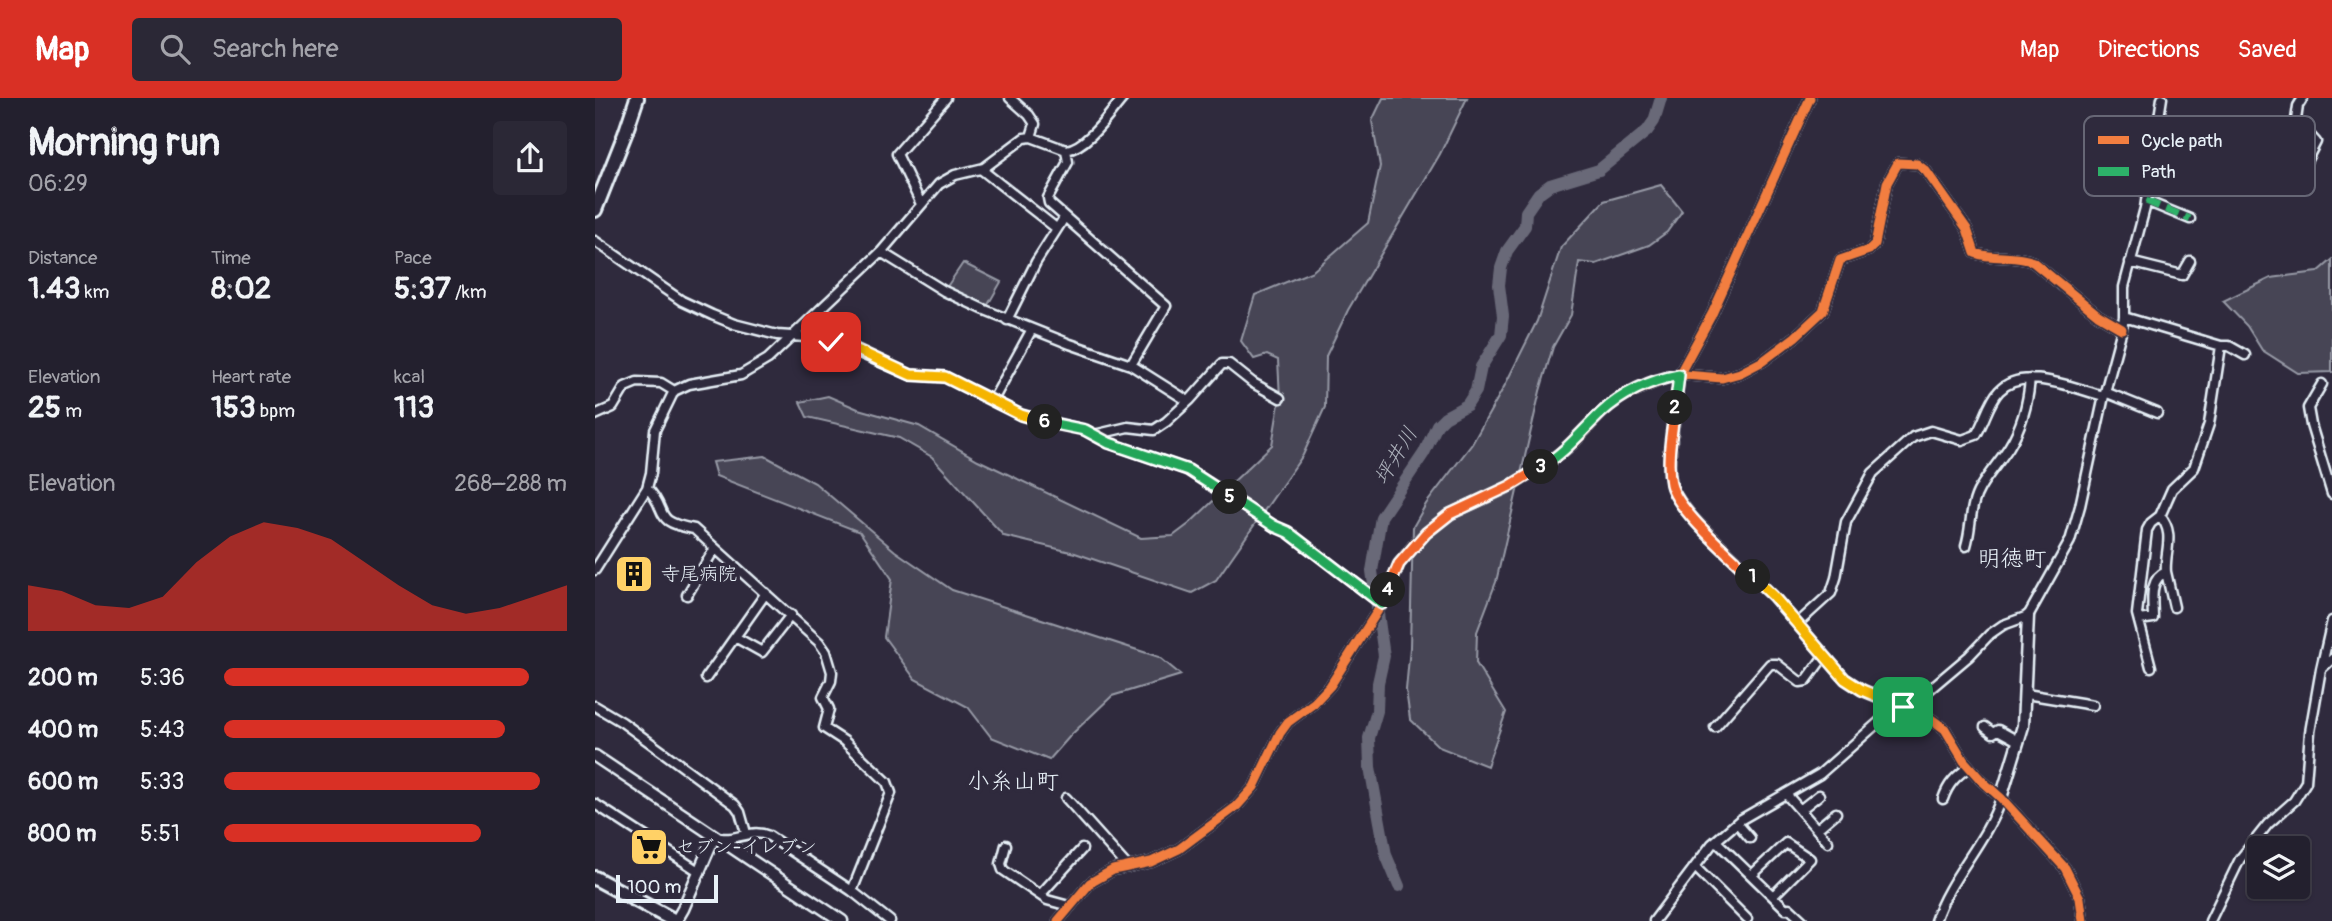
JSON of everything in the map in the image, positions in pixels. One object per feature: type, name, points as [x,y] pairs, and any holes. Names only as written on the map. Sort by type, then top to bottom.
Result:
[{"type":"main road","points":[[595,210],[637,98]]},
{"type":"main road","points":[[595,878],[675,921]]},
{"type":"street","points":[[921,204],[897,154],[946,98]]},
{"type":"street","points":[[1010,98],[1030,115],[1035,124],[1031,136]]},
{"type":"street","points":[[595,570],[647,488],[651,473],[653,436],[674,391],[689,384],[741,375],[768,359],[881,253],[939,184],[949,178],[982,170],[1018,141],[1031,136],[1066,150],[1082,145],[1123,98]]},
{"type":"street","points":[[1811,98],[1712,314],[1679,375],[1669,470],[1674,494],[1692,517],[1773,596],[1845,679],[1862,690],[1927,716],[1945,729],[1969,767],[2065,868],[2080,898],[2083,921]]},
{"type":"street","points":[[2160,116],[2162,98]]},
{"type":"street","points":[[2297,116],[2302,98]]},
{"type":"street","points":[[1066,150],[1068,162],[1048,198],[1052,209],[1166,306],[1131,365]]},
{"type":"street","points":[[1058,921],[1090,883],[1113,870],[1151,862],[1179,849],[1237,806],[1254,787],[1288,722],[1314,703],[1330,686],[1382,604],[1399,564],[1414,544],[1442,520],[1510,486],[1548,463],[1574,443],[1604,411],[1623,396],[1660,379],[1679,375],[1713,379],[1749,369],[1777,351],[1819,316],[1825,306],[1840,260],[1869,250],[1875,244],[1887,183],[1898,163],[1917,164],[1926,171],[1967,229],[1975,253],[2023,257],[2033,262],[2098,315],[2122,329]]},
{"type":"street","points":[[982,170],[1056,228]]},
{"type":"street","points":[[1935,921],[1948,890],[1994,820],[2023,726],[2028,616],[2070,541],[2080,506],[2122,329],[2124,288],[2147,196]]},
{"type":"street","points":[[2146,201],[2190,219]]},
{"type":"street","points":[[1007,320],[1036,262],[1064,218]]},
{"type":"street","points":[[595,241],[682,300],[734,324],[855,349],[911,375],[945,377],[1021,415],[1085,430],[1109,443],[1188,470],[1274,526],[1288,532],[1382,604]]},
{"type":"street","points":[[881,253],[944,291],[1007,320],[1131,365],[1188,401]]},
{"type":"street","points":[[2130,262],[2182,275],[2190,261]]},
{"type":"street","points":[[2124,317],[2221,346],[2229,346],[2245,355]]},
{"type":"street","points":[[993,400],[1032,329]]},
{"type":"street","points":[[2151,667],[2137,614],[2147,530],[2160,516],[2172,489],[2194,468],[2209,424],[2221,346]]},
{"type":"street","points":[[1094,435],[1128,427],[1154,430],[1166,422],[1213,372],[1226,363],[1280,398]]},
{"type":"street","points":[[1966,546],[1971,531],[1969,516],[1979,489],[2010,447],[2021,425],[2030,379]]},
{"type":"street","points":[[1797,624],[1831,593],[1846,522],[1873,473],[1913,437],[1931,431],[1962,440],[1976,435],[1997,393],[2015,380],[2042,380],[2105,394],[2157,413]]},
{"type":"street","points":[[595,415],[613,407],[625,387],[637,382],[660,383],[674,391]]},
{"type":"street","points":[[2322,384],[2308,408],[2332,494]]},
{"type":"street","points":[[647,488],[668,522],[694,529],[819,642],[830,663],[831,681],[822,699],[829,709],[824,728],[843,741],[887,782],[891,789],[852,891]]},
{"type":"street","points":[[2160,516],[2167,524],[2169,532],[2166,572],[2174,607]]},
{"type":"street","points":[[687,595],[715,548]]},
{"type":"street","points":[[2139,620],[2153,618],[2153,586],[2160,574],[2166,572]]},
{"type":"street","points":[[706,678],[766,593]]},
{"type":"street","points":[[735,637],[762,652],[791,615]]},
{"type":"street","points":[[1654,921],[1716,841],[1737,823],[1820,774],[1888,714],[1924,694],[1990,634],[2003,625],[2028,616]]},
{"type":"street","points":[[2210,921],[2240,859],[2267,824],[2294,801],[2306,782],[2310,732],[2332,621]]},
{"type":"street","points":[[1715,726],[1770,664],[1777,664],[1800,682],[1806,681],[1824,656]]},
{"type":"street","points":[[2321,669],[2332,659]]},
{"type":"street","points":[[2026,694],[2093,705]]},
{"type":"street","points":[[595,706],[633,730],[735,805],[746,833]]},
{"type":"street","points":[[1985,727],[1993,733],[1998,730],[2018,741]]},
{"type":"street","points":[[595,756],[842,921]]},
{"type":"street","points":[[1943,799],[1954,778],[1969,767]]},
{"type":"street","points":[[1786,794],[1828,842]]},
{"type":"street","points":[[1800,810],[1819,794]]},
{"type":"street","points":[[1066,798],[1128,867]]},
{"type":"street","points":[[595,804],[700,872]]},
{"type":"street","points":[[1817,829],[1836,813]]},
{"type":"street","points":[[1737,823],[1750,838]]},
{"type":"street","points":[[714,837],[731,840],[746,833],[761,832],[852,891],[890,921]]},
{"type":"street","points":[[675,921],[714,837]]},
{"type":"street","points":[[1716,841],[1803,921]]},
{"type":"street","points":[[1752,876],[1786,843],[1810,859],[1773,896]]},
{"type":"street","points":[[1006,845],[1001,864],[1003,870],[1047,900],[1069,906]]},
{"type":"street","points":[[1040,895],[1081,849]]},
{"type":"street","points":[[1695,867],[1747,919]]},
{"type":"shaded area","points":[[1383,98],[1467,98],[1440,154],[1348,310],[1326,356],[1325,407],[1303,455],[1216,580],[1192,593],[1075,553],[1004,536],[932,457],[899,438],[807,417],[800,402],[828,396],[858,409],[919,426],[978,460],[1141,538],[1173,536],[1272,445],[1280,398],[1278,360],[1267,355],[1254,359],[1241,341],[1255,295],[1313,271],[1368,223],[1380,166],[1372,121]]},
{"type":"shaded area","points":[[1661,185],[1682,211],[1667,232],[1649,245],[1596,264],[1579,262],[1571,315],[1553,347],[1540,391],[1496,582],[1477,632],[1476,663],[1506,712],[1487,766],[1439,747],[1410,719],[1406,690],[1410,647],[1413,527],[1426,504],[1472,444],[1505,385],[1537,321],[1561,247],[1604,201]]},
{"type":"shaded area","points":[[2332,260],[2332,372],[2298,373],[2262,350],[2247,326],[2223,301],[2271,278],[2318,272]]},
{"type":"shaded area","points":[[963,263],[1001,282],[985,310],[944,291]]},
{"type":"shaded area","points":[[765,456],[815,483],[895,551],[952,590],[1159,657],[1181,675],[1112,696],[1049,760],[991,737],[968,707],[915,679],[884,637],[892,579],[860,532],[716,476],[712,462]]},
{"type":"waterway","name":"坪井川","points":[[1399,886],[1386,855],[1370,767],[1369,738],[1377,711],[1378,683],[1384,656],[1372,571],[1381,517],[1424,453],[1437,425],[1445,417],[1467,405],[1476,391],[1481,367],[1501,335],[1501,268],[1507,251],[1525,226],[1526,212],[1539,193],[1550,185],[1599,170],[1647,131],[1654,121],[1661,98]]},
{"type":"marked path","points":[[2146,201],[2190,219]]},
{"type":"cycle path","points":[[1810,98],[1712,314],[1679,375],[1669,470],[1674,493],[1692,517],[1773,596],[1845,679],[1862,690],[1927,716],[1945,729],[1964,761],[2065,868],[2080,898],[2083,921]]},
{"type":"cycle path","points":[[1058,921],[1090,883],[1113,870],[1151,862],[1179,849],[1237,806],[1254,787],[1288,722],[1314,703],[1330,686],[1382,604],[1399,564],[1426,533],[1450,514],[1510,487],[1548,463],[1574,443],[1604,410],[1623,396],[1668,377],[1685,375],[1722,378],[1740,373],[1763,361],[1795,337],[1823,311],[1840,260],[1869,250],[1875,244],[1887,183],[1898,163],[1917,164],[1926,171],[1967,229],[1975,253],[2033,262],[2098,315],[2122,329]]},
{"type":"place","name":"寺尾病院","points":[[634,574]]},
{"type":"place","name":"セブン-イレブン","points":[[649,847]]},
{"type":"district","name":"明徳町","points":[[2012,558]]},
{"type":"district","name":"小糸山町","points":[[1013,781]]},
{"type":"route","points":[[831,342],[855,349],[911,375],[945,377],[1021,415],[1085,430],[1109,443],[1188,470],[1274,526],[1288,532],[1382,604],[1399,564],[1414,544],[1450,514],[1510,486],[1548,463],[1574,443],[1592,422],[1623,396],[1660,379],[1679,375],[1669,470],[1674,494],[1678,500],[1773,596],[1845,679],[1862,690],[1903,707]]}]
